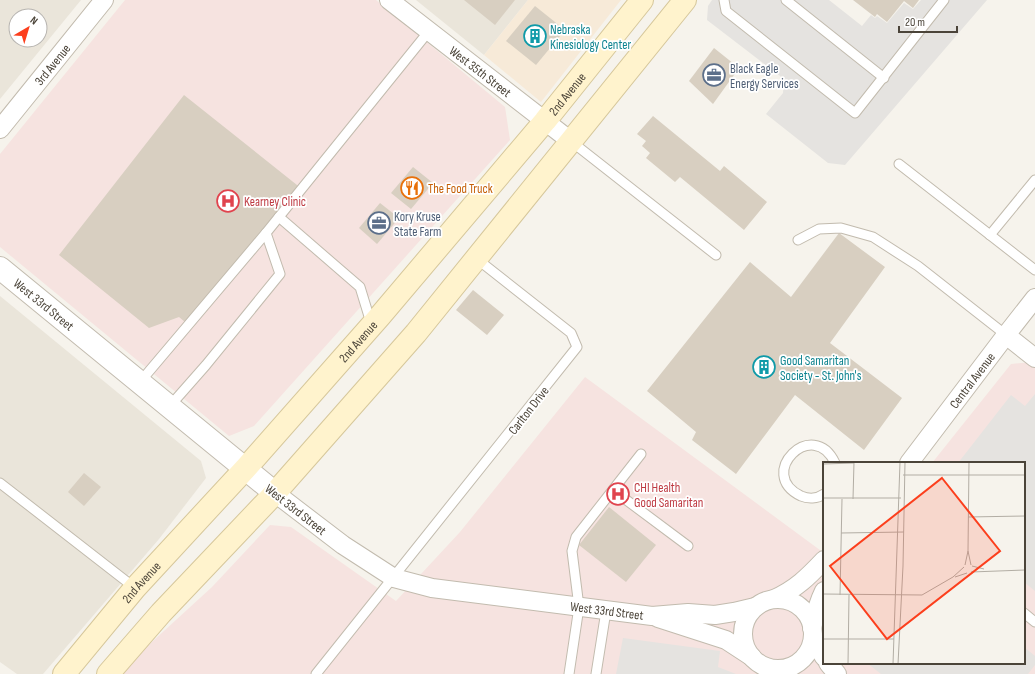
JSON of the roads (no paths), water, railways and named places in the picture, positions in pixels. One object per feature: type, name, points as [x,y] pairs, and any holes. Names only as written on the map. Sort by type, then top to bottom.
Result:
[{"type":"main road","name":"2nd Avenue","points":[[64,674],[135,588],[245,469],[372,326],[545,121],[642,0]]},
{"type":"main road","points":[[108,674],[161,613],[275,493],[416,333],[686,0]]},
{"type":"street","name":"3rd Avenue","points":[[0,129],[104,0]]},
{"type":"street","name":"West 35th Street","points":[[389,0],[572,142]]},
{"type":"street","name":"West 33rd Street","points":[[0,268],[275,493],[343,545],[394,578],[432,588],[652,616],[726,640],[754,659]]},
{"type":"street","name":"Central Avenue","points":[[911,462],[1035,298]]},
{"type":"street","points":[[1006,335],[1035,358]]},
{"type":"street","points":[[774,599],[800,585],[823,561]]},
{"type":"street","points":[[780,668],[794,664],[806,655],[813,633],[815,615],[823,593]]},
{"type":"street","points":[[799,674],[780,668],[766,666],[754,659],[746,647],[743,632],[746,618],[755,607],[768,600],[774,599],[783,599],[796,604],[807,614],[813,633],[823,656]]},
{"type":"street","name":"West 33rd Street","points":[[652,616],[688,614],[715,615],[755,607]]},
{"type":"street","points":[[829,664],[837,674]]},
{"type":"lane","points":[[724,0],[726,11],[855,113],[944,0]]},
{"type":"lane","points":[[786,0],[884,78]]},
{"type":"lane","points":[[140,382],[279,218],[428,31]]},
{"type":"lane","points":[[572,142],[716,254]]},
{"type":"lane","points":[[899,164],[1035,270]]},
{"type":"lane","points":[[990,235],[1035,180]]},
{"type":"lane","points":[[279,218],[360,287],[372,326]]},
{"type":"lane","points":[[798,240],[819,229],[841,228],[874,237],[918,266],[1006,335]]},
{"type":"lane","points":[[170,407],[280,274],[266,233]]},
{"type":"lane","name":"Carlton Drive","points":[[394,578],[577,348],[571,333],[477,259]]},
{"type":"lane","points":[[823,494],[813,498],[804,497],[795,493],[785,480],[785,464],[789,456],[795,450],[802,446],[810,445],[818,446],[826,450],[834,462]]},
{"type":"lane","points":[[569,674],[579,607],[572,551],[576,537],[641,454]]},
{"type":"lane","points":[[0,483],[135,588]]},
{"type":"lane","points":[[613,490],[688,546]]},
{"type":"lane","points":[[316,674],[394,578]]},
{"type":"lane","points":[[596,674],[606,610]]},
{"type":"lane","points":[[1025,614],[1035,622]]},
{"type":"place","name":"Nebraska Kinesiology Center","points":[[535,36]]},
{"type":"place","name":"Black Eagle Energy Services","points":[[714,75]]},
{"type":"place","name":"The Food Truck","points":[[412,188]]},
{"type":"place","name":"Kearney Clinic","points":[[228,201]]},
{"type":"place","name":"Kory Kruse State Farm","points":[[379,223]]},
{"type":"place","name":"Good Samaritan Society - St. John's","points":[[764,367]]},
{"type":"place","name":"CHI Health Good Samaritan","points":[[618,494]]}]
